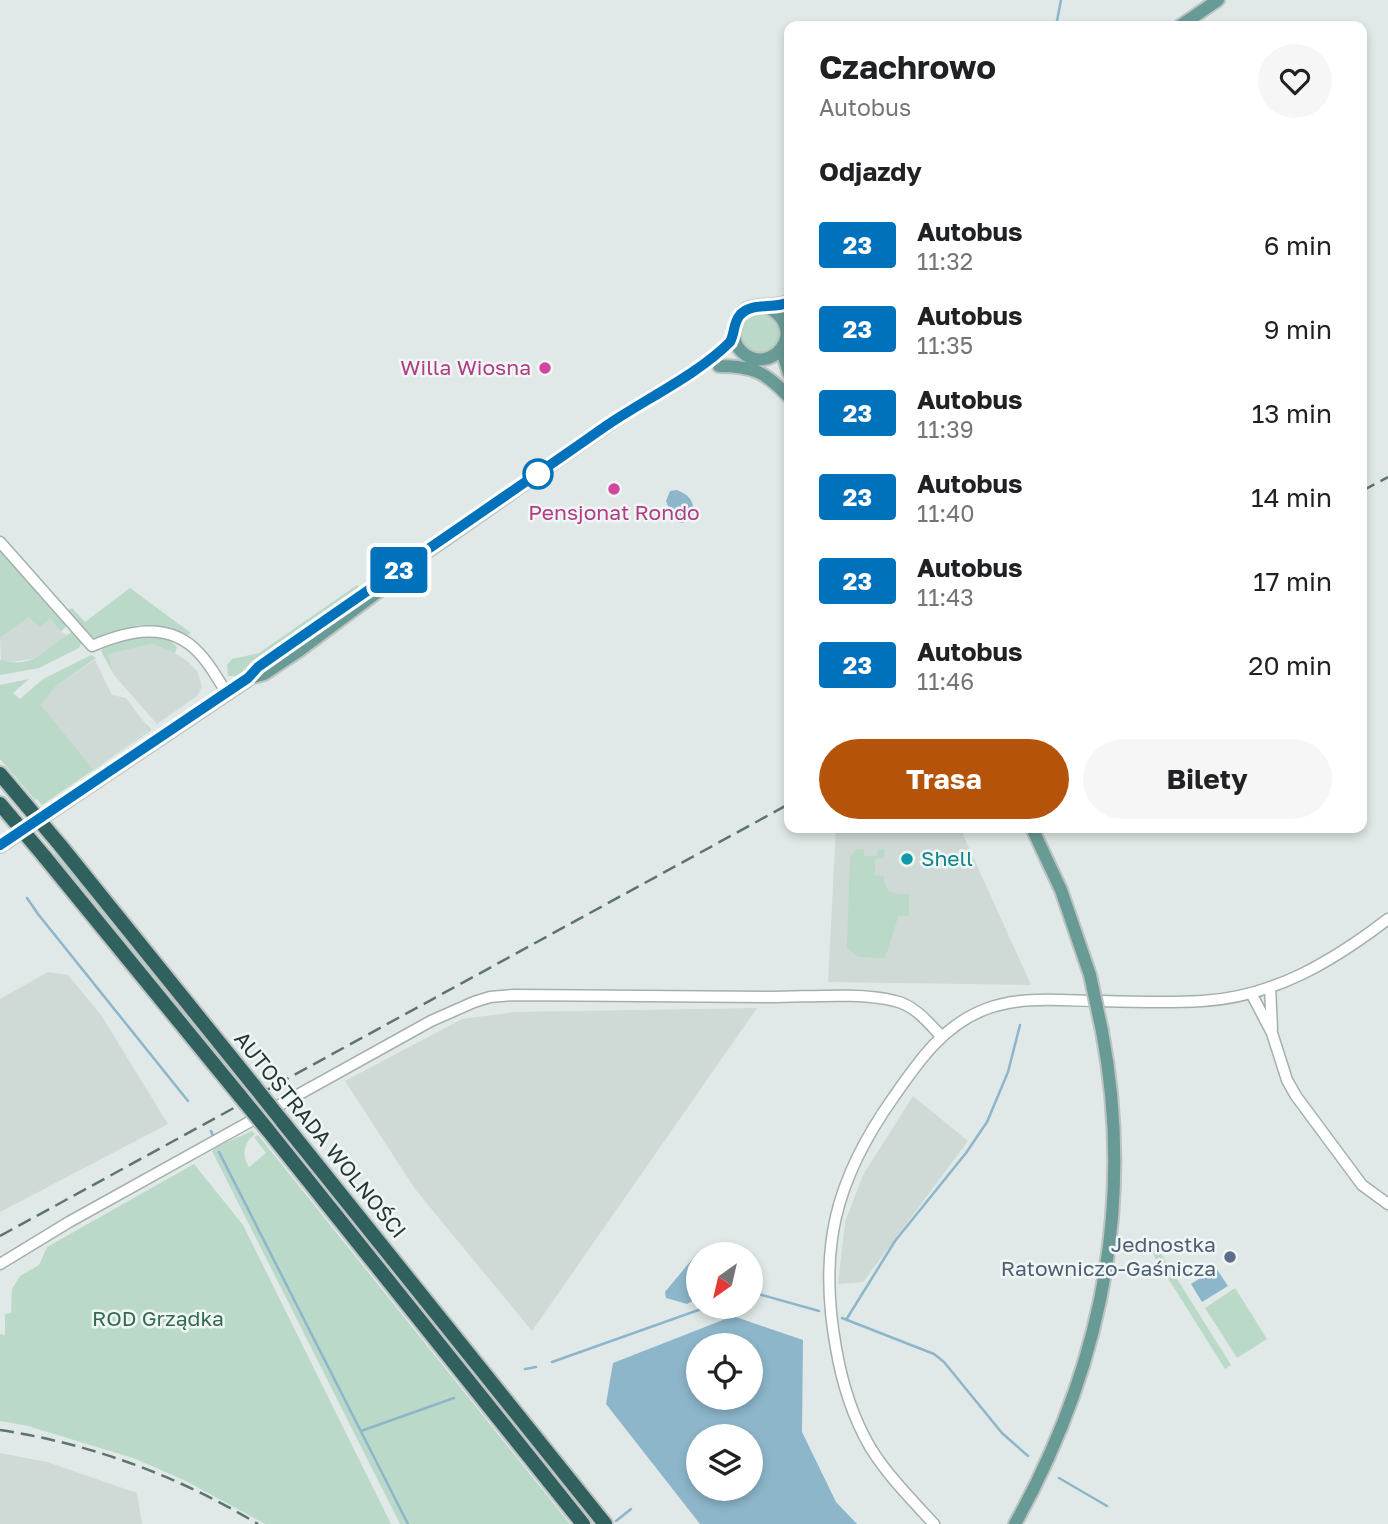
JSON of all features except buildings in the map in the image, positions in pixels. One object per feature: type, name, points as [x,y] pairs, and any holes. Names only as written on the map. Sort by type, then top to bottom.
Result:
[{"type":"highway","name":"AUTOSTRADA WOLNOŚCI","points":[[0,774],[60,845],[605,1524]]},
{"type":"highway","name":"AUTOSTRADA WOLNOŚCI","points":[[0,804],[267,1129],[583,1524]]},
{"type":"main road","points":[[1187,21],[1218,0]]},
{"type":"main road","points":[[784,305],[747,309],[735,325],[734,336],[739,349],[752,358],[771,357],[780,351],[784,340]]},
{"type":"main road","points":[[767,307],[778,313],[784,322]]},
{"type":"main road","points":[[0,845],[248,678],[264,674],[300,650],[370,599],[425,553],[637,405],[693,372],[727,345],[734,336]]},
{"type":"main road","points":[[693,372],[719,366],[739,356],[752,358],[768,363],[784,387]]},
{"type":"main road","points":[[719,366],[745,367],[758,371],[784,391]]},
{"type":"main road","points":[[1015,1524],[1050,1457],[1080,1382],[1097,1321],[1113,1205],[1111,1091],[1102,1031],[1090,975],[1060,890],[1034,833]]},
{"type":"street","points":[[0,542],[92,646],[136,631],[171,635],[188,643],[200,654],[227,693]]},
{"type":"street","points":[[934,1524],[871,1449],[845,1391],[833,1335],[828,1270],[835,1218],[854,1163],[881,1114],[941,1036],[988,1008],[1023,1001],[1204,1001],[1251,993],[1301,976],[1328,962],[1388,919]]},
{"type":"street","points":[[1270,987],[1272,1033]]},
{"type":"street","points":[[1251,993],[1272,1033],[1284,1072],[1296,1096],[1362,1185],[1388,1204]]},
{"type":"street","points":[[0,1264],[69,1222],[400,1037],[458,1008],[490,997],[662,995],[894,1000],[916,1011],[941,1036]]},
{"type":"shaded area","points":[[29,617],[50,618],[61,632],[67,635],[42,657],[13,662],[1,661],[0,638]]},
{"type":"shaded area","points":[[152,644],[187,661],[197,671],[202,687],[197,696],[157,724],[114,675],[107,654]]},
{"type":"shaded area","points":[[95,660],[112,695],[126,698],[149,729],[94,770],[41,705],[56,686]]},
{"type":"shaded area","points":[[836,833],[962,833],[1031,985],[828,982]]},
{"type":"shaded area","points":[[48,972],[68,975],[101,1015],[168,1124],[0,1212],[0,999]]},
{"type":"shaded area","points":[[757,1008],[532,1331],[415,1189],[345,1081],[462,1019],[515,1012]]},
{"type":"shaded area","points":[[913,1096],[968,1141],[863,1282],[838,1284],[845,1222],[863,1175]]},
{"type":"shaded area","points":[[0,1453],[47,1462],[137,1493],[142,1524],[0,1524]]},
{"type":"green space","points":[[760,313],[768,314],[774,319],[779,325],[779,341],[774,347],[768,352],[760,353],[752,352],[746,347],[741,341],[740,333],[741,325],[746,319],[752,314]]},
{"type":"green space","points":[[0,552],[3,552],[66,626],[61,632],[50,618],[40,627],[29,617],[0,638]]},
{"type":"green space","points":[[357,585],[360,589],[237,676],[228,676],[227,665],[232,659],[259,653]]},
{"type":"green space","points":[[130,588],[191,633],[184,637],[152,625],[138,625],[97,638],[87,635],[67,611],[72,608],[85,622]]},
{"type":"green space","points":[[72,632],[82,642],[79,648],[39,668],[0,675],[0,660],[23,662],[32,659]]},
{"type":"green space","points":[[139,636],[155,636],[169,640],[177,647],[175,653],[152,644],[108,654],[114,675],[101,651]]},
{"type":"green space","points":[[91,655],[96,658],[56,686],[41,705],[94,770],[42,805],[0,759],[0,685],[29,679],[13,693],[20,699],[43,679]]},
{"type":"green space","points":[[144,722],[151,729],[150,731],[109,759],[149,730]]},
{"type":"green space","points":[[858,849],[864,849],[864,856],[877,856],[878,850],[885,849],[884,858],[875,859],[875,875],[884,876],[884,882],[891,892],[909,894],[909,916],[898,916],[884,958],[858,957],[847,948],[850,859]]},
{"type":"green space","points":[[57,852],[248,1091],[246,1092],[218,1059],[53,856]]},
{"type":"green space","points":[[277,1124],[597,1524],[591,1524],[294,1153],[273,1126]]},
{"type":"green space","points":[[252,1131],[255,1134],[248,1141],[244,1153],[249,1167],[266,1153],[254,1137],[258,1135],[570,1524],[400,1524],[212,1151]]},
{"type":"green space","name":"ROD Grządka","points":[[194,1164],[243,1225],[391,1524],[265,1524],[184,1480],[133,1458],[28,1426],[0,1421],[0,1334],[5,1335],[5,1314],[11,1313],[12,1289],[20,1276],[39,1265],[47,1247]]},
{"type":"green space","points":[[1157,1247],[1231,1365],[1225,1369],[1151,1251]]},
{"type":"green space","points":[[1235,1288],[1267,1339],[1237,1358],[1205,1308]]},
{"type":"water","points":[[677,490],[688,496],[693,506],[693,515],[684,523],[673,518],[666,501],[670,491]]},
{"type":"water","points":[[686,1267],[686,1304],[666,1298],[665,1292]]},
{"type":"water","points":[[1216,1268],[1228,1286],[1202,1302],[1191,1284]]},
{"type":"water","points":[[723,1320],[745,1320],[803,1340],[802,1432],[836,1502],[857,1524],[700,1524],[606,1404],[613,1363],[686,1334],[686,1410],[763,1410],[763,1333],[690,1333]]},
{"type":"waterway","points":[[1057,21],[1061,0]]},
{"type":"waterway","points":[[27,898],[188,1101]]},
{"type":"waterway","points":[[846,1320],[895,1241],[966,1153],[987,1122],[1008,1072],[1020,1025]]},
{"type":"waterway","points":[[211,1131],[213,1136]]},
{"type":"waterway","points":[[219,1152],[408,1524]]},
{"type":"waterway","points":[[763,1295],[819,1311]]},
{"type":"waterway","points":[[552,1362],[686,1314]]},
{"type":"waterway","points":[[842,1318],[934,1354],[944,1362],[1002,1433],[1028,1456]]},
{"type":"waterway","points":[[525,1369],[536,1367]]},
{"type":"waterway","points":[[361,1431],[454,1398]]},
{"type":"waterway","points":[[1059,1478],[1107,1506]]},
{"type":"waterway","points":[[616,1521],[631,1509]]},
{"type":"railway","points":[[1367,488],[1388,477]]},
{"type":"railway","points":[[0,1236],[784,807]]},
{"type":"railway","points":[[0,1430],[68,1444],[134,1464],[197,1491],[258,1524]]},
{"type":"bus line","name":"23","points":[[0,845],[248,678],[258,667],[607,426],[693,372],[730,342],[734,336],[735,325],[747,309],[784,305]]},
{"type":"place","name":"Willa Wiosna","points":[[545,368]]},
{"type":"place","name":"Pensjonat Rondo","points":[[614,489]]},
{"type":"place","name":"Shell","points":[[907,859]]},
{"type":"place","name":"Jednostka Ratowniczo-Gaśnicza","points":[[1230,1257]]}]
